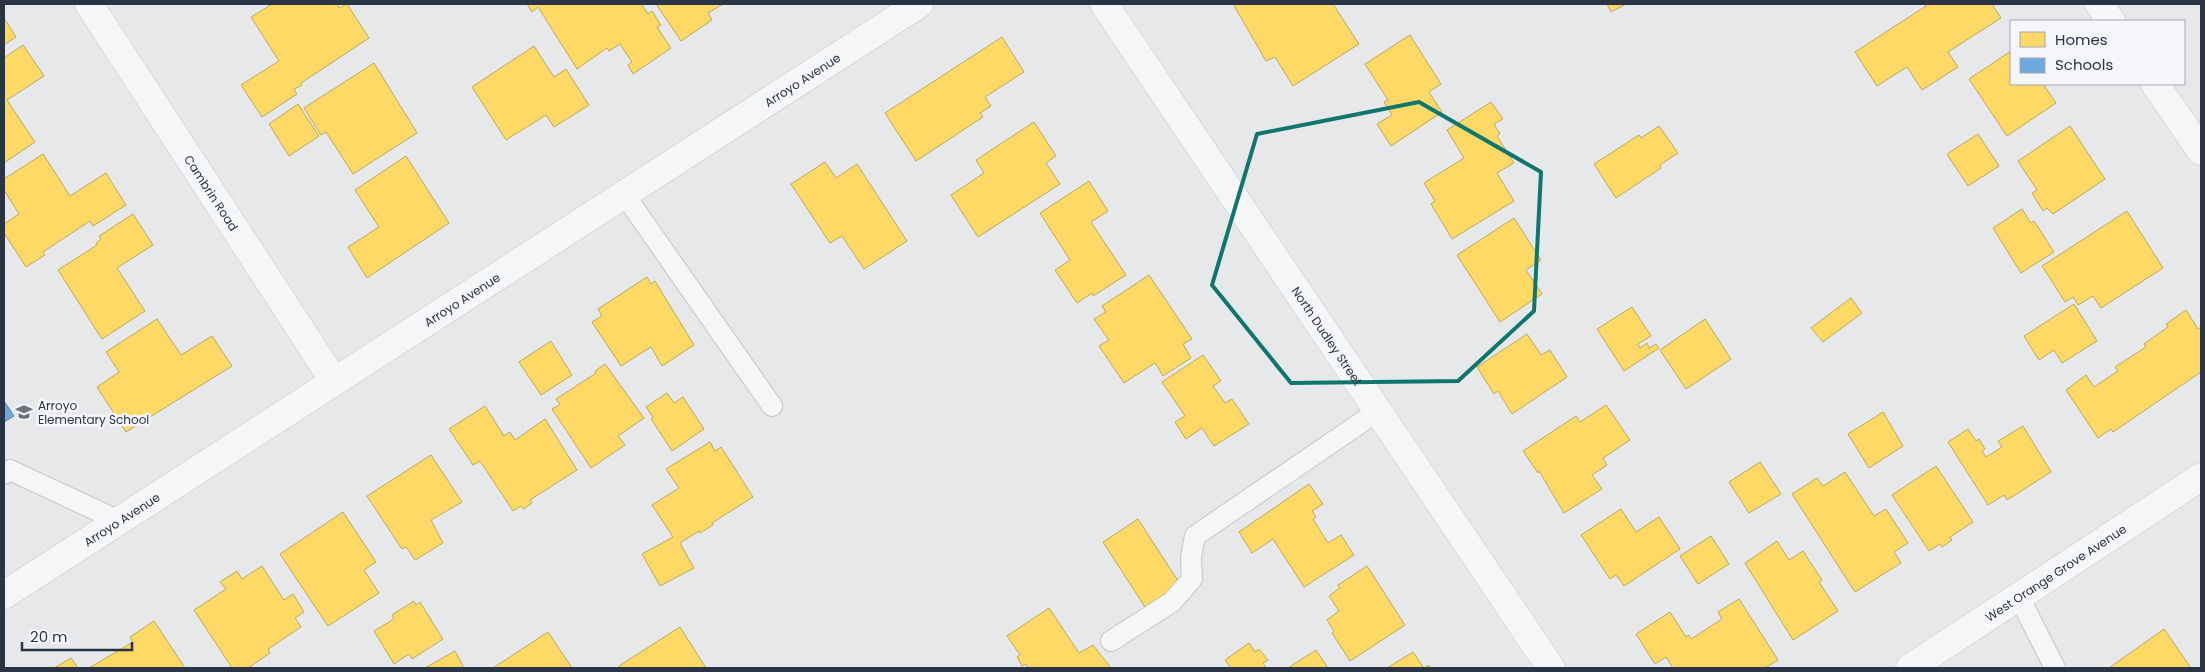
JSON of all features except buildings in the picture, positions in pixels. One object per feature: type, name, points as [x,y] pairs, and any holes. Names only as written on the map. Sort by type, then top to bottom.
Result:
[{"type":"street","name":"Cambrin Road","points":[[89,4],[334,381]]},
{"type":"street","name":"Arroyo Avenue","points":[[4,595],[117,520],[919,4]]},
{"type":"street","name":"North Dudley Street","points":[[1104,4],[1551,668]]},
{"type":"street","points":[[2099,4],[2110,20]]},
{"type":"street","points":[[2156,85],[2201,151]]},
{"type":"street","name":"West Orange Grove Avenue","points":[[1910,668],[2201,477]]},
{"type":"lane","points":[[624,194],[772,406]]},
{"type":"lane","points":[[1111,641],[1172,602],[1192,580],[1191,557],[1195,536],[1378,412]]},
{"type":"lane","points":[[4,474],[10,470],[117,520]]},
{"type":"lane","points":[[2019,597],[2055,668]]},
{"type":"highlighted area","points":[[1419,102],[1541,172],[1534,311],[1458,381],[1291,383],[1212,285],[1257,134]]},
{"type":"place","name":"Arroyo Elementary School","points":[[24,412]]}]
